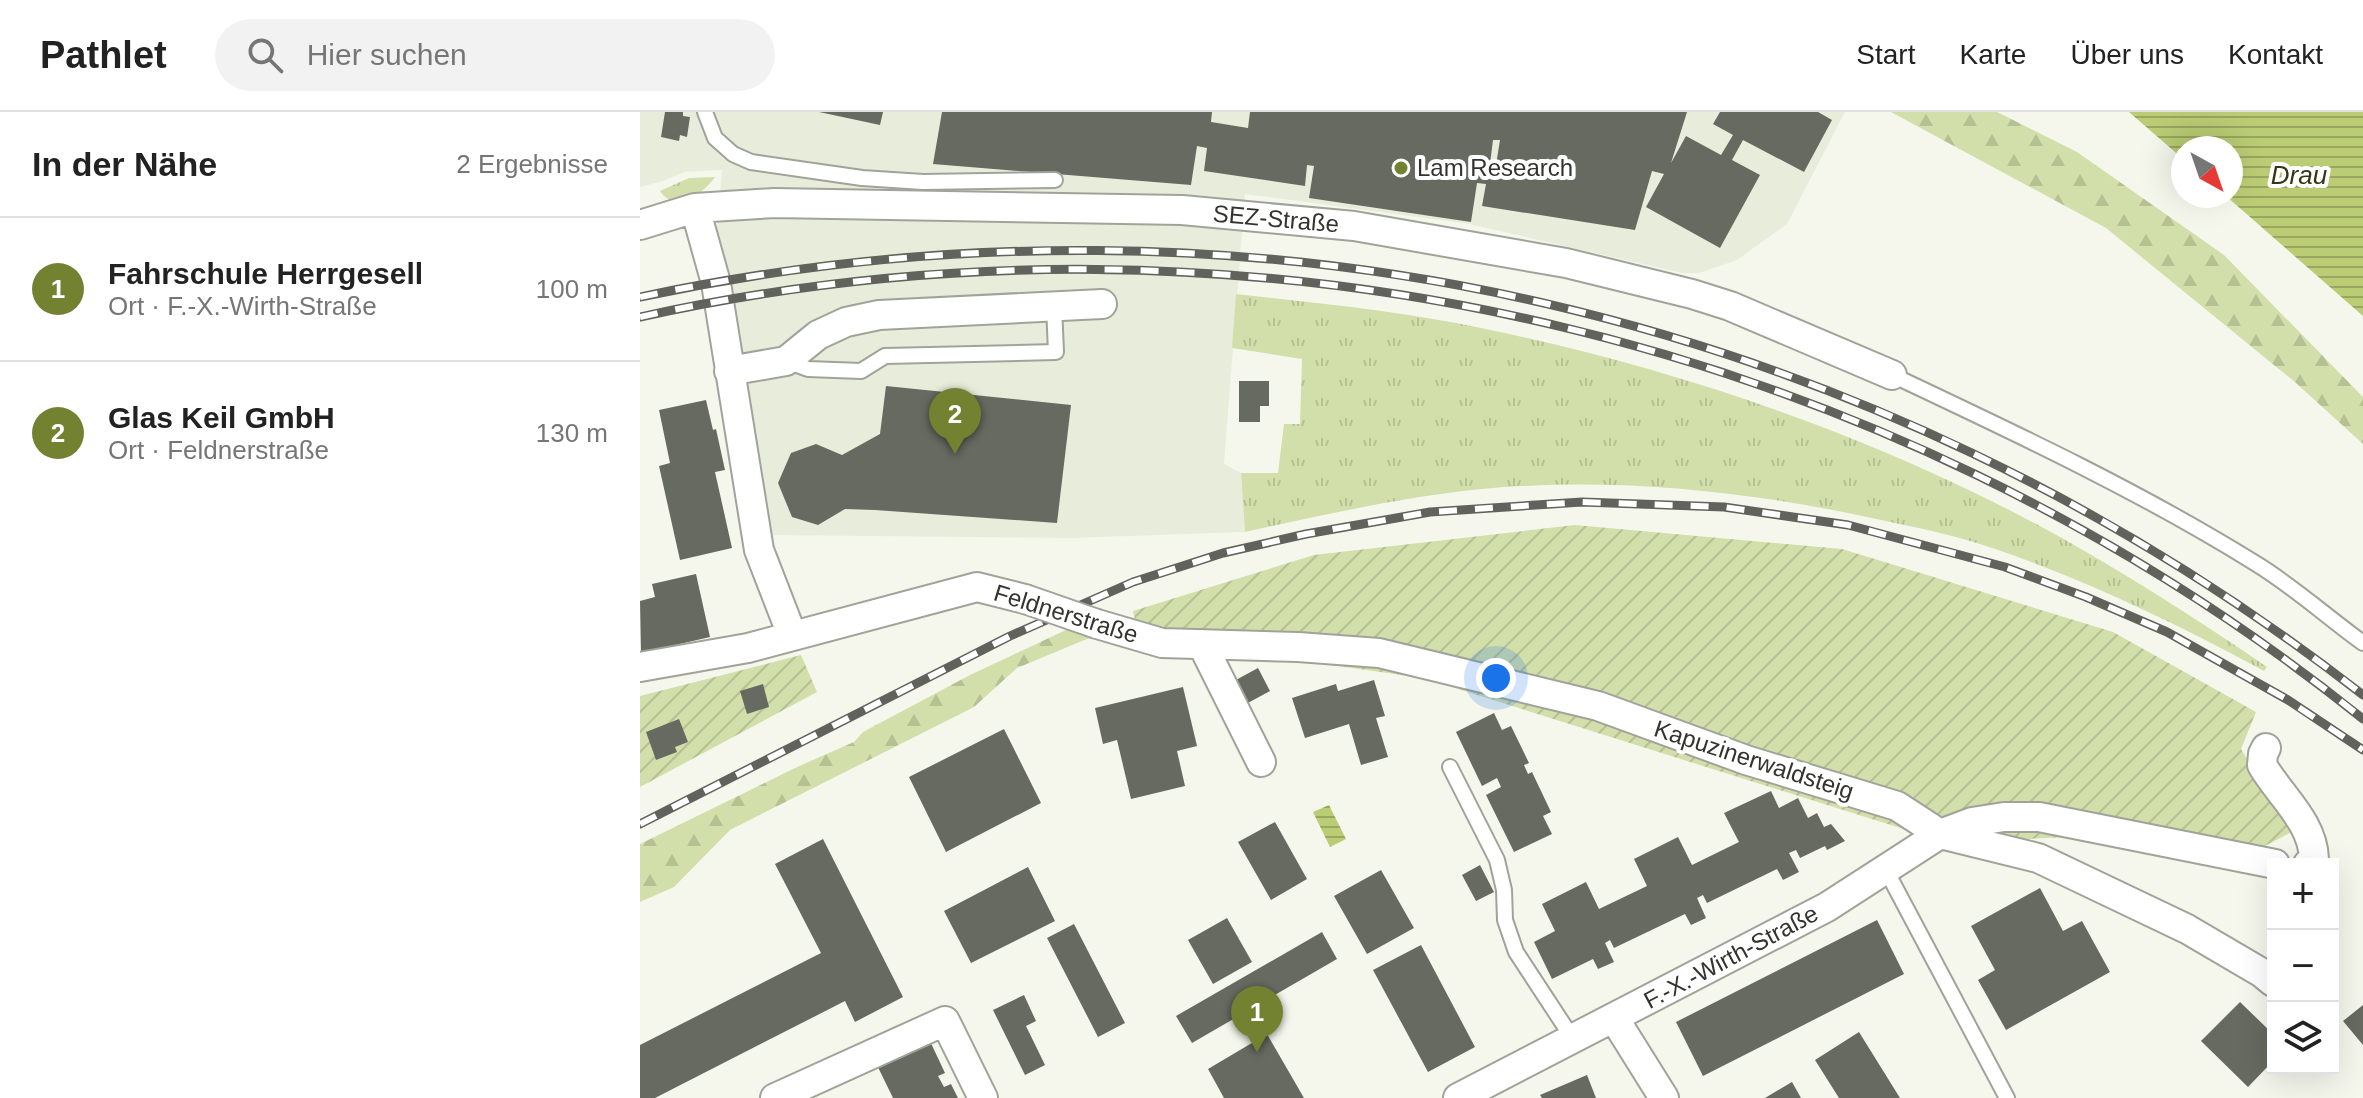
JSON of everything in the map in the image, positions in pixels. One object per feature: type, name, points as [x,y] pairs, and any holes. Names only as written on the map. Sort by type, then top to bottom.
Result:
[{"type":"street","name":"SEZ-Straße","points":[[640,225],[695,208],[774,203],[1182,210],[1354,226],[1566,263],[1692,294],[1730,306],[1892,375]]},
{"type":"street","points":[[695,208],[716,283],[759,550],[792,635]]},
{"type":"street","points":[[729,371],[786,361],[818,335],[846,322],[879,315],[1102,304]]},
{"type":"street","name":"Feldnerstraße","points":[[640,667],[748,648],[977,587],[1025,599],[1162,643],[1202,644]]},
{"type":"street","points":[[1202,644],[1261,762]]},
{"type":"street","name":"Kapuzinerwaldsteig","points":[[1202,644],[1379,653],[1598,706],[1746,760],[1897,806],[1940,834],[2038,858],[2187,929],[2267,977]]},
{"type":"street","points":[[2266,748],[2262,765],[2307,829],[2314,847],[2314,858]]},
{"type":"street","name":"F.-X.-Wirth-Straße","points":[[1458,1098],[1827,907],[1940,834],[1972,822],[2004,817],[2039,817],[2267,862]]},
{"type":"street","points":[[1614,1018],[1664,1098]]},
{"type":"street","points":[[775,1098],[945,1021],[983,1098]]},
{"type":"lane","points":[[705,112],[715,138],[733,154],[751,162],[862,178],[923,182],[1055,180]]},
{"type":"lane","points":[[786,361],[808,369],[861,371],[885,356],[1056,352],[1054,306]]},
{"type":"lane","points":[[1892,375],[2072,460],[2168,512],[2258,565],[2363,643]]},
{"type":"lane","points":[[1450,767],[1497,860],[1504,890],[1505,920],[1516,952],[1573,1039]]},
{"type":"lane","points":[[1886,870],[2007,1098]]},
{"type":"shaded area","name":"Lam Research","points":[[640,112],[1845,112],[1787,224],[1737,260],[1699,273],[1682,273],[1469,224],[1245,194],[1224,464],[1241,473],[1245,532],[1072,538],[765,535],[716,241],[722,170],[684,172],[640,187]]},
{"type":"green space","points":[[1891,112],[1997,112],[2077,152],[2224,255],[2363,397],[2363,444],[2296,383],[2106,228]]},
{"type":"green space","points":[[715,177],[689,199],[673,201],[660,191],[689,178]]},
{"type":"green space","points":[[1236,294],[1390,312],[1545,342],[1672,376],[1796,417],[1918,466],[2015,513],[2125,575],[2267,667],[2264,671],[2098,589],[1982,545],[1930,530],[1840,511],[1738,495],[1636,486],[1533,485],[1452,492],[1245,532],[1241,473],[1278,473],[1284,424],[1300,424],[1302,359],[1232,348]]},
{"type":"green space","points":[[1575,525],[1842,549],[2113,632],[2256,712],[2241,749],[2292,832],[2255,851],[2107,835],[1948,843],[1423,678],[1139,638],[1133,611],[1314,555]]},
{"type":"green space","points":[[1068,629],[1094,636],[1017,668],[974,707],[730,830],[674,887],[640,902],[640,844],[854,742],[863,732],[970,675]]},
{"type":"green space","points":[[801,655],[817,692],[640,787],[640,696]]},
{"type":"water","name":"Drau","points":[[2129,112],[2363,112],[2363,316],[2240,208],[2243,208],[2243,136],[2171,136],[2171,149]]},
{"type":"water","points":[[1329,805],[1346,839],[1330,847],[1313,812]]},
{"type":"building","points":[[665,112],[683,112],[683,116],[690,117],[687,137],[680,135],[679,141],[661,137]]},
{"type":"building","points":[[819,112],[883,112],[880,125]]},
{"type":"building","points":[[942,112],[1212,112],[1211,122],[1248,128],[1250,112],[1687,112],[1671,163],[1686,136],[1721,155],[1733,135],[1713,124],[1720,112],[1818,112],[1832,120],[1804,172],[1743,140],[1732,160],[1760,175],[1720,248],[1646,207],[1664,174],[1652,171],[1635,230],[1482,206],[1486,184],[1477,183],[1471,222],[1309,198],[1314,166],[1307,165],[1305,186],[1204,171],[1207,148],[1197,146],[1191,185],[933,164]],"holes":[[[1493,140],[1500,140],[1496,165],[1490,164]]]},
{"type":"building","points":[[1239,381],[1269,381],[1269,406],[1260,406],[1260,422],[1239,422]]},
{"type":"building","points":[[886,386],[1071,405],[1057,523],[845,509],[818,525],[792,517],[778,483],[791,453],[816,444],[842,455],[880,434]]},
{"type":"building","points":[[706,400],[725,470],[715,472],[732,548],[680,560],[659,466],[670,463],[659,410]]},
{"type":"building","points":[[696,574],[710,637],[641,653],[640,601],[655,597],[652,584]]},
{"type":"building","points":[[1258,668],[1270,691],[1246,704],[1234,681]]},
{"type":"building","points":[[1374,680],[1385,716],[1376,718],[1388,757],[1361,765],[1349,724],[1305,738],[1292,698],[1336,684],[1338,691]]},
{"type":"building","points":[[763,684],[769,707],[747,714],[740,691]]},
{"type":"building","points":[[1183,687],[1197,746],[1177,751],[1185,786],[1131,799],[1117,740],[1103,744],[1095,708]]},
{"type":"building","points":[[1494,713],[1502,730],[1511,726],[1529,763],[1524,765],[1528,774],[1532,772],[1551,812],[1543,816],[1552,834],[1514,852],[1486,795],[1501,787],[1497,778],[1482,786],[1456,732]]},
{"type":"building","points":[[679,719],[688,742],[675,747],[677,752],[656,760],[646,732]]},
{"type":"building","points":[[1004,729],[1041,803],[946,852],[909,777]]},
{"type":"building","points":[[1771,791],[1779,808],[1798,798],[1808,818],[1817,813],[1824,827],[1831,824],[1845,841],[1800,858],[1796,850],[1789,853],[1799,872],[1783,880],[1777,869],[1707,903],[1703,895],[1697,898],[1706,918],[1691,925],[1685,914],[1614,948],[1610,940],[1605,943],[1614,962],[1598,969],[1593,959],[1552,979],[1534,942],[1555,931],[1542,904],[1586,882],[1599,909],[1647,886],[1634,859],[1678,837],[1692,865],[1739,842],[1724,813]]},
{"type":"building","points":[[1275,822],[1307,879],[1271,900],[1238,842]]},
{"type":"building","points":[[823,839],[903,997],[855,1022],[845,1001],[655,1098],[640,1098],[640,1045],[821,953],[775,864]]},
{"type":"building","points":[[1480,865],[1494,892],[1476,901],[1462,875]]},
{"type":"building","points":[[1028,867],[1055,921],[971,963],[944,911]]},
{"type":"building","points":[[1381,870],[1414,928],[1367,954],[1334,896]]},
{"type":"building","points":[[2040,888],[2063,931],[2082,921],[2110,972],[2006,1030],[1978,980],[1995,970],[1971,926]]},
{"type":"building","points":[[1227,918],[1252,962],[1213,984],[1188,940]]},
{"type":"building","points":[[1877,920],[1904,974],[1703,1076],[1676,1022]]},
{"type":"building","points":[[1074,924],[1125,1023],[1098,1037],[1047,938]]},
{"type":"building","points":[[1322,932],[1337,959],[1192,1043],[1176,1016]]},
{"type":"building","points":[[1421,945],[1475,1047],[1428,1072],[1373,970]]},
{"type":"building","points":[[1024,995],[1036,1021],[1026,1026],[1045,1065],[1025,1075],[993,1010]]},
{"type":"building","points":[[2240,1002],[2267,1028],[2267,1067],[2248,1087],[2201,1041]]},
{"type":"building","points":[[2363,1005],[2363,1045],[2343,1021]]},
{"type":"building","points":[[1859,1032],[1900,1098],[1839,1098],[1815,1060]]},
{"type":"building","points":[[1267,1034],[1304,1098],[1224,1098],[1208,1069]]},
{"type":"building","points":[[929,1039],[945,1073],[938,1076],[944,1087],[951,1084],[958,1098],[893,1098],[873,1057]]},
{"type":"building","points":[[1587,1075],[1596,1098],[1542,1098],[1540,1095]]},
{"type":"building","points":[[1792,1082],[1801,1098],[1765,1098]]},
{"type":"railway","points":[[640,297],[870,261],[1098,250],[1324,265],[1546,304],[1763,366],[1972,453],[2173,563],[2363,695]]},
{"type":"railway","points":[[640,317],[867,280],[1096,269],[1323,284],[1547,323],[1766,387],[1976,475],[2176,585],[2363,719]]},
{"type":"railway","points":[[640,824],[1010,636],[1133,582],[1223,553],[1306,534],[1430,512],[1582,502],[1724,507],[1848,525],[2005,567],[2167,632],[2288,700],[2363,750]]},
{"type":"place","name":"Lam Research","points":[[1401,168]]},
{"type":"place","name":"Glas Keil GmbH","points":[[955,454]]},
{"type":"place","name":"Fahrschule Herrgesell","points":[[1257,1052]]}]
